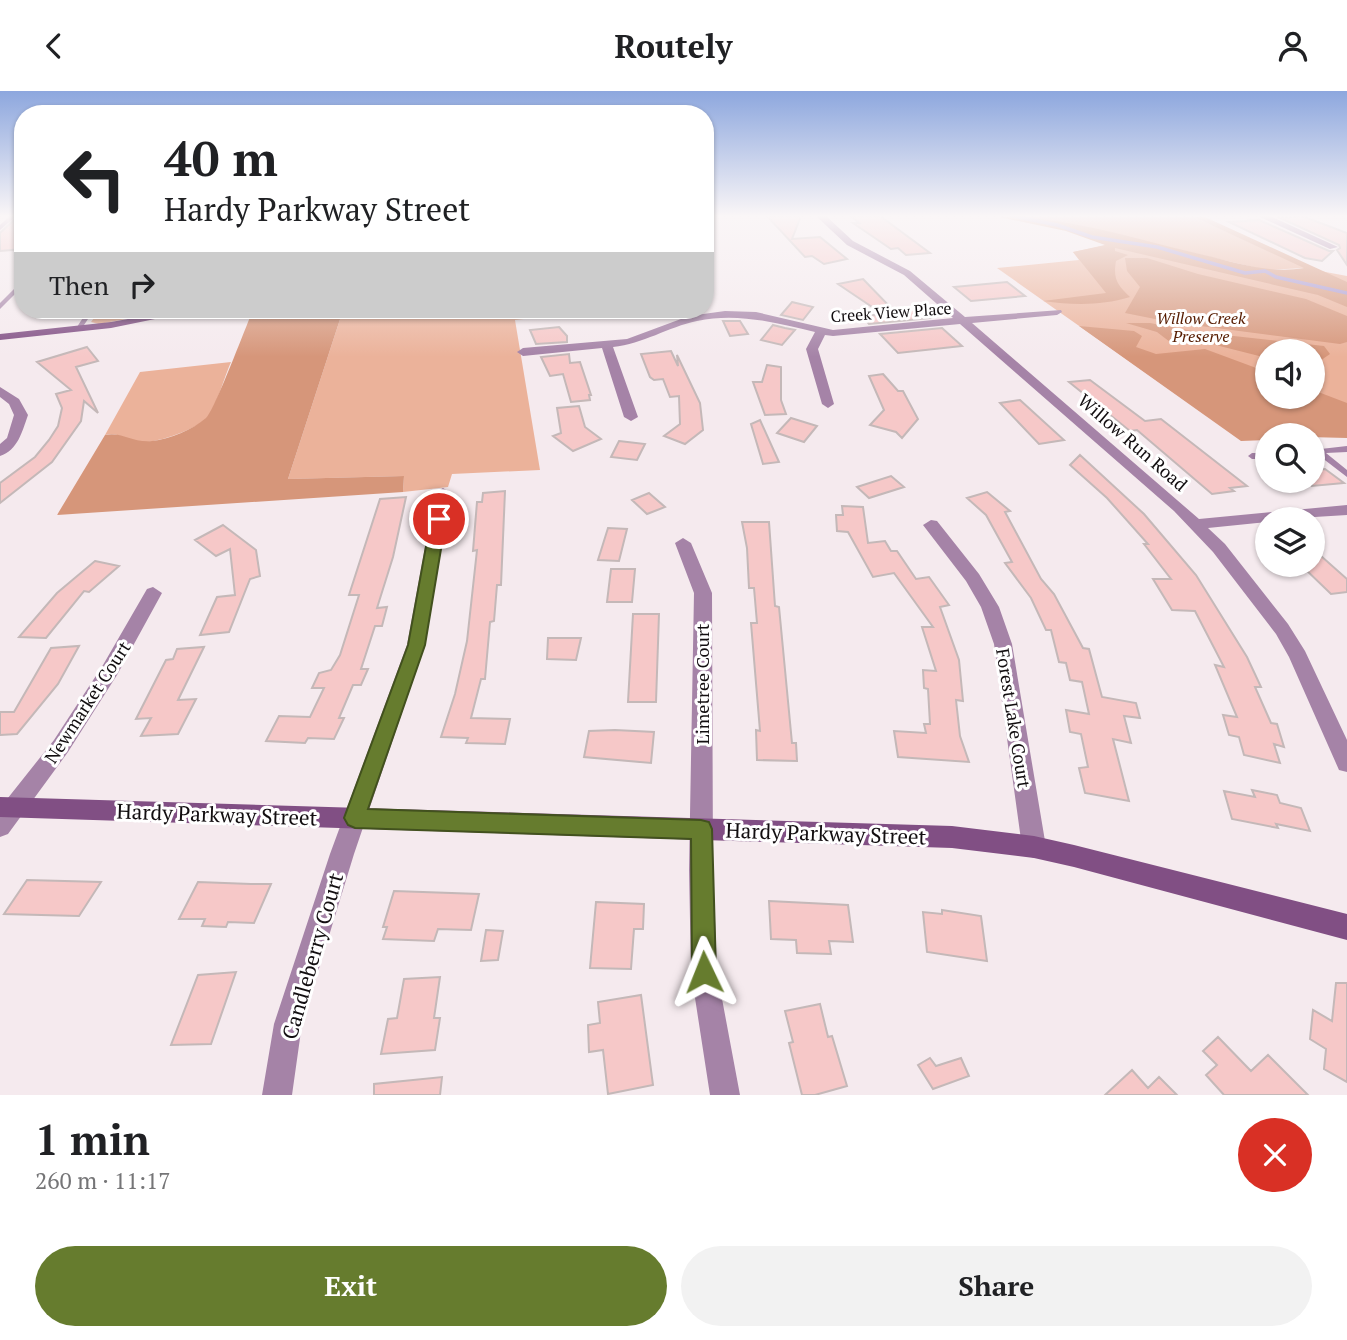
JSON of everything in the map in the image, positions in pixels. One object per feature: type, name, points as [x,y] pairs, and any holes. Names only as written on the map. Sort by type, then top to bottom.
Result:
[{"type":"main road","points":[[0,337],[78,330],[142,319]]},
{"type":"main road","name":"Hardy Parkway Street","points":[[7,807],[901,833],[1034,847],[1347,927]]},
{"type":"street","name":"Willow Run Road","points":[[887,263],[907,273],[1195,524],[1219,548],[1282,629],[1298,656],[1347,763]]},
{"type":"street","name":"Creek View Place","points":[[714,315],[756,315],[821,332],[866,332],[1057,312]]},
{"type":"street","name":"Creek View Place","points":[[523,352],[607,345],[648,336],[690,319]]},
{"type":"street","points":[[821,332],[812,349],[828,404]]},
{"type":"street","points":[[607,345],[631,417]]},
{"type":"street","points":[[0,391],[14,402],[22,415],[13,439],[0,452]]},
{"type":"street","name":"Candleberry Court","points":[[277,1095],[288,1024],[355,818],[416,645],[443,492]]},
{"type":"street","points":[[1195,524],[1347,510]]},
{"type":"street","name":"Forest Lake Court","points":[[931,525],[973,578],[990,607],[1003,644],[1034,847]]},
{"type":"street","name":"Limetree Court","points":[[683,543],[703,593],[701,829],[704,972],[725,1095]]},
{"type":"street","name":"Newmarket Court","points":[[0,827],[7,807],[61,746],[110,670],[153,593]]},
{"type":"lane","points":[[0,307],[14,292]]},
{"type":"lane","points":[[78,330],[85,319]]},
{"type":"lane","points":[[1325,450],[1347,449]]},
{"type":"lane","points":[[1325,458],[1347,474]]},
{"type":"green space","name":"Willow Creek Preserve","points":[[1050,263],[1227,263],[1274,274],[1315,270],[1347,276],[1347,428],[1325,429],[1325,423],[1255,423],[1255,434],[1234,435],[997,268]]},
{"type":"green space","points":[[1235,263],[1295,263],[1306,268],[1266,270]]},
{"type":"green space","points":[[93,319],[126,319],[99,324],[91,322]]},
{"type":"green space","points":[[340,319],[524,319],[515,320],[540,470],[452,474],[448,487],[403,492],[404,476],[288,479]]},
{"type":"green space","points":[[231,362],[217,399],[207,418],[201,423],[163,439],[143,442],[114,434],[105,435],[140,372]]},
{"type":"shaded area","points":[[1082,263],[1116,263],[1115,273],[1119,285],[1130,297],[1086,304],[1043,301],[1106,293]]},
{"type":"shaded area","points":[[1126,263],[1162,263],[1198,274],[1306,299],[1347,316],[1347,342],[1340,344],[1325,342],[1325,339],[1301,339],[1170,322],[1125,313],[1140,287],[1127,271]]},
{"type":"shaded area","points":[[1179,263],[1237,263],[1279,270],[1304,268],[1293,263],[1305,263],[1347,282],[1347,307],[1318,295]]},
{"type":"shaded area","points":[[249,319],[340,319],[288,479],[404,476],[403,492],[57,515],[105,435],[145,441],[159,440],[188,430],[206,418],[223,385]]},
{"type":"shaded area","points":[[1126,323],[1150,323],[1261,339],[1255,339],[1255,355],[1192,339],[1170,342],[1157,332]]},
{"type":"shaded area","points":[[1079,326],[1134,331],[1142,336],[1136,347],[1156,354],[1205,349],[1255,368],[1255,409],[1325,409],[1325,395],[1347,403],[1347,438],[1325,437],[1325,423],[1255,423],[1255,440],[1241,441]]},
{"type":"building","points":[[863,279],[892,309],[917,307],[930,318],[869,324],[860,313],[887,317],[838,284]]},
{"type":"building","points":[[1007,282],[1025,296],[971,301],[954,287]]},
{"type":"building","points":[[792,302],[813,307],[803,320],[781,315]]},
{"type":"building","points":[[723,321],[740,321],[748,334],[730,336]]},
{"type":"building","points":[[773,325],[795,330],[782,345],[761,340]]},
{"type":"building","points":[[559,327],[567,336],[567,342],[536,344],[530,330]]},
{"type":"building","points":[[942,328],[962,346],[898,353],[880,334]]},
{"type":"building","points":[[87,347],[98,361],[76,367],[98,413],[84,401],[81,421],[52,462],[0,503],[0,483],[35,457],[49,440],[58,426],[62,408],[56,394],[71,390],[37,362]]},
{"type":"building","points":[[671,351],[678,366],[677,355],[700,403],[703,430],[685,444],[664,436],[680,424],[679,396],[670,397],[663,379],[654,380],[650,377],[641,354]]},
{"type":"building","points":[[569,354],[570,363],[580,362],[591,395],[590,400],[571,402],[563,374],[550,376],[541,357]]},
{"type":"building","points":[[767,365],[781,367],[781,400],[786,414],[765,415],[753,382],[762,382]]},
{"type":"building","points":[[883,374],[898,391],[903,391],[918,419],[902,438],[896,432],[870,425],[884,410],[869,376]]},
{"type":"building","points":[[1090,380],[1145,421],[1161,419],[1247,486],[1212,494],[1137,430],[1130,431],[1069,382]]},
{"type":"building","points":[[1020,400],[1064,440],[1039,444],[1000,403]]},
{"type":"building","points":[[579,406],[585,427],[601,439],[573,451],[553,436],[561,433],[557,408]]},
{"type":"building","points":[[791,418],[817,426],[804,442],[777,433]]},
{"type":"building","points":[[760,420],[779,462],[763,464],[751,424]]},
{"type":"building","points":[[619,441],[645,444],[637,460],[611,457]]},
{"type":"building","points":[[1080,455],[1144,514],[1196,575],[1247,657],[1261,687],[1255,687],[1271,723],[1277,724],[1284,747],[1274,744],[1280,763],[1244,755],[1239,737],[1229,735],[1223,715],[1237,717],[1215,665],[1224,667],[1195,611],[1172,610],[1153,579],[1171,579],[1144,544],[1148,544],[1107,498],[1070,465]]},
{"type":"building","points":[[1325,469],[1344,483],[1325,485]]},
{"type":"building","points":[[891,476],[904,487],[869,498],[857,487]]},
{"type":"building","points":[[505,491],[501,585],[497,585],[494,621],[490,622],[485,679],[481,679],[471,718],[510,719],[505,744],[466,743],[468,738],[441,737],[455,694],[467,641],[477,550],[473,551],[477,502],[482,502],[483,493]]},
{"type":"building","points":[[987,492],[1010,511],[1005,512],[1041,579],[1054,594],[1083,648],[1089,649],[1102,697],[1136,703],[1140,718],[1124,716],[1131,743],[1113,739],[1129,801],[1085,793],[1079,768],[1088,767],[1081,734],[1070,732],[1066,710],[1089,714],[1082,682],[1070,680],[1066,663],[1059,662],[1051,630],[1046,630],[1031,598],[1005,563],[1012,562],[986,515],[967,498]]},
{"type":"building","points":[[649,493],[665,507],[647,514],[632,500]]},
{"type":"building","points":[[406,497],[393,557],[377,608],[387,607],[382,626],[375,626],[361,669],[368,669],[361,685],[353,685],[339,718],[344,718],[334,739],[308,738],[305,743],[266,741],[279,716],[310,717],[324,688],[312,688],[319,673],[331,670],[340,655],[359,595],[349,595],[380,499]]},
{"type":"building","points":[[842,506],[863,507],[868,543],[885,541],[891,551],[897,551],[916,579],[929,577],[949,605],[940,607],[959,660],[963,701],[956,700],[960,736],[969,762],[898,757],[894,731],[926,733],[924,724],[930,724],[928,689],[924,688],[923,670],[936,671],[922,627],[933,627],[894,573],[873,577],[848,532],[837,531],[836,515],[843,515]]},
{"type":"building","points":[[742,522],[769,522],[775,606],[779,607],[792,743],[796,743],[797,761],[757,760],[756,730],[760,731],[751,623],[757,623],[754,588],[749,588],[747,548]]},
{"type":"building","points":[[223,525],[256,550],[260,576],[250,579],[229,632],[200,635],[217,597],[235,595],[230,549],[216,556],[195,540]]},
{"type":"building","points":[[608,528],[627,529],[619,561],[598,560]]},
{"type":"building","points":[[1325,560],[1347,579],[1347,592],[1331,594],[1313,577],[1325,577]]},
{"type":"building","points":[[95,561],[119,566],[89,592],[84,591],[46,638],[19,637],[57,593]]},
{"type":"building","points":[[611,569],[635,569],[632,602],[607,602]]},
{"type":"building","points":[[633,614],[659,614],[656,702],[628,702]]},
{"type":"building","points":[[548,638],[581,638],[576,660],[547,659]]},
{"type":"building","points":[[79,646],[58,684],[17,734],[0,735],[0,712],[14,712],[51,648]]},
{"type":"building","points":[[204,647],[178,700],[196,699],[178,734],[141,736],[151,718],[136,719],[166,660],[173,659],[177,649]]},
{"type":"building","points":[[589,731],[654,732],[651,763],[584,757]]},
{"type":"building","points":[[1252,790],[1277,795],[1280,803],[1301,808],[1310,831],[1232,819],[1224,791],[1255,797]]},
{"type":"building","points":[[27,880],[101,882],[79,916],[4,914]]},
{"type":"building","points":[[198,882],[271,884],[254,923],[228,922],[226,927],[202,926],[205,919],[179,919]]},
{"type":"building","points":[[394,891],[479,894],[471,930],[438,929],[434,941],[383,939],[387,927],[383,927]]},
{"type":"building","points":[[769,901],[848,905],[853,942],[829,941],[831,954],[797,953],[796,940],[771,939]]},
{"type":"building","points":[[596,902],[644,904],[643,929],[634,929],[631,969],[590,968]]},
{"type":"building","points":[[942,910],[981,916],[987,961],[927,952],[923,912],[942,914]]},
{"type":"building","points":[[486,930],[503,931],[498,960],[481,961]]},
{"type":"building","points":[[236,972],[211,1044],[171,1045],[198,975]]},
{"type":"building","points":[[440,977],[434,1018],[440,1018],[435,1050],[381,1054],[388,1019],[397,1018],[404,979]]},
{"type":"building","points":[[1336,983],[1347,983],[1347,1082],[1324,1069],[1326,1049],[1310,1039],[1313,1010],[1332,1021]]},
{"type":"building","points":[[641,995],[653,1085],[608,1094],[603,1050],[589,1052],[588,1025],[600,1023],[598,1002]]},
{"type":"building","points":[[820,1004],[828,1037],[832,1036],[847,1086],[815,1095],[802,1095],[789,1043],[793,1042],[785,1011]]},
{"type":"building","points":[[1218,1037],[1251,1071],[1268,1055],[1308,1095],[1224,1095],[1206,1075],[1217,1065],[1203,1051]]},
{"type":"building","points":[[930,1058],[936,1066],[961,1058],[969,1076],[933,1089],[918,1065]]},
{"type":"building","points":[[1132,1070],[1148,1088],[1159,1077],[1177,1095],[1105,1095]]},
{"type":"building","points":[[442,1077],[440,1095],[374,1095],[374,1084]]},
{"type":"waterway","points":[[1211,263],[1245,273],[1265,271],[1276,277],[1347,293]]},
{"type":"route","points":[[439,519],[416,645],[355,818],[701,829],[704,972]]}]
